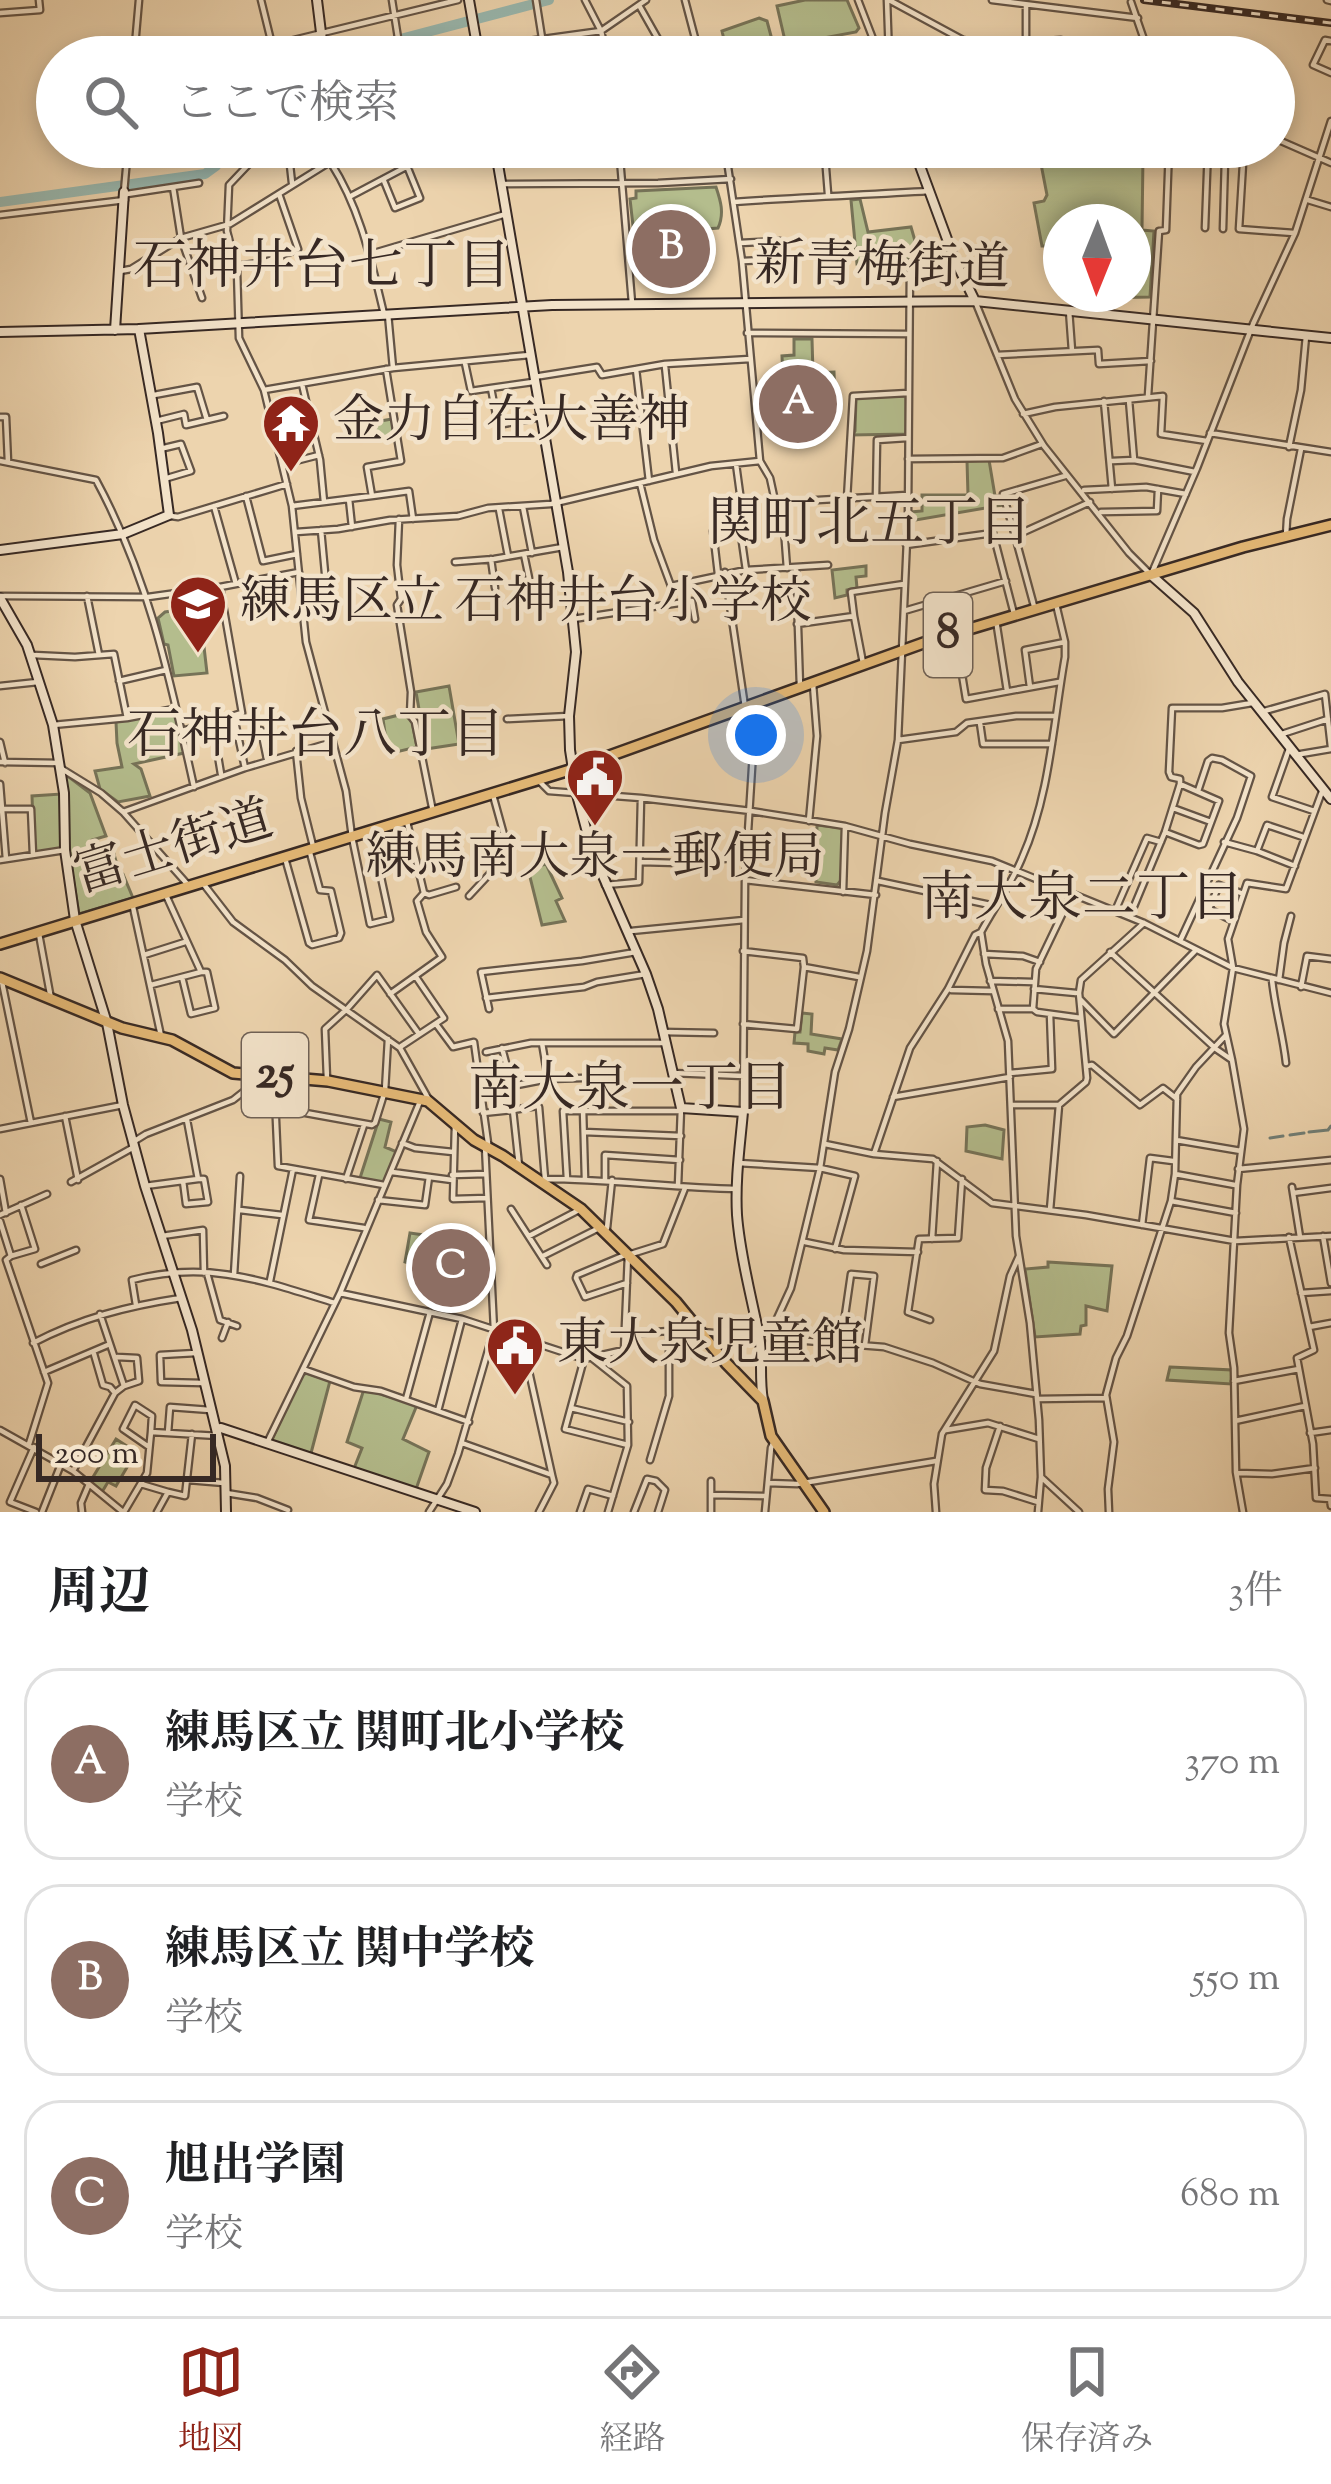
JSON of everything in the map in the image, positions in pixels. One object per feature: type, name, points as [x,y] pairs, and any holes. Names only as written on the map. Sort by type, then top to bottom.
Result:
[{"type":"main road","name":"富士街道","points":[[0,944],[573,770],[955,632],[1331,525]]},
{"type":"main road","name":"25","points":[[0,978],[107,1023],[161,1036],[233,1073],[328,1081],[424,1100],[486,1148],[543,1180],[581,1209],[764,1401]]},
{"type":"main road","points":[[764,1401],[774,1441],[824,1512]]},
{"type":"street","points":[[0,13],[40,10],[39,0]]},
{"type":"street","points":[[136,36],[139,0]]},
{"type":"street","points":[[261,0],[271,36]]},
{"type":"street","points":[[317,0],[321,36]]},
{"type":"street","points":[[392,0],[398,36]]},
{"type":"street","points":[[309,36],[458,0]]},
{"type":"street","points":[[469,0],[475,36]]},
{"type":"street","points":[[585,0],[602,36]]},
{"type":"street","points":[[685,0],[694,36]]},
{"type":"street","points":[[858,0],[875,36]]},
{"type":"street","points":[[886,36],[888,0],[955,36]]},
{"type":"street","points":[[992,0],[1138,19]]},
{"type":"street","points":[[559,36],[601,31],[643,2],[659,36]]},
{"type":"street","points":[[1130,2],[1143,36]]},
{"type":"street","points":[[537,4],[542,36]]},
{"type":"street","points":[[1026,4],[1026,36]]},
{"type":"street","points":[[1331,41],[1325,40],[1312,65],[1331,73]]},
{"type":"street","points":[[1151,575],[1294,233],[1331,121]]},
{"type":"street","points":[[1295,147],[1331,163]]},
{"type":"street","points":[[115,330],[127,168]]},
{"type":"street","points":[[245,168],[229,185],[226,226],[237,266],[239,338],[264,390],[292,506],[306,642],[346,791],[368,923],[390,919],[371,831]]},
{"type":"street","points":[[290,168],[292,185]]},
{"type":"street","points":[[120,271],[181,238],[226,226],[320,168]]},
{"type":"street","points":[[337,168],[371,254],[370,265],[386,314],[401,461],[367,467],[372,496]]},
{"type":"street","points":[[351,196],[402,168]]},
{"type":"street","points":[[383,179],[394,208],[420,198],[407,168]]},
{"type":"street","points":[[498,168],[573,619],[576,652],[569,750],[577,795],[605,885],[646,974],[681,1110],[682,1187],[663,1244],[576,1276],[585,1297],[627,1283]]},
{"type":"street","points":[[621,168],[632,304]]},
{"type":"street","points":[[729,168],[747,303],[760,461],[775,501],[907,495]]},
{"type":"street","points":[[826,168],[828,194]]},
{"type":"street","points":[[921,168],[1010,390],[1042,444],[1129,553],[1194,613],[1253,702],[1331,800]]},
{"type":"street","points":[[1148,396],[1160,231],[1166,230],[1167,168]]},
{"type":"street","points":[[1205,228],[1207,168]]},
{"type":"street","points":[[1222,229],[1225,168]]},
{"type":"street","points":[[1243,168],[1239,229],[1294,233]]},
{"type":"street","points":[[501,184],[730,179]]},
{"type":"street","points":[[0,215],[199,183]]},
{"type":"street","points":[[173,187],[181,238],[202,298]]},
{"type":"street","points":[[734,202],[929,190]]},
{"type":"street","points":[[1206,190],[1224,191]]},
{"type":"street","points":[[237,266],[265,262],[298,249],[279,194]]},
{"type":"street","points":[[1307,200],[1331,207]]},
{"type":"street","points":[[1205,206],[1223,206]]},
{"type":"street","points":[[371,254],[506,214]]},
{"type":"street","points":[[740,243],[780,242],[781,259],[742,261]]},
{"type":"street","points":[[764,1338],[791,1288],[820,1168],[835,1072],[862,977],[898,740],[911,262],[955,258]]},
{"type":"street","name":"新青梅街道","points":[[0,332],[139,329],[522,306],[975,301],[1043,308]]},
{"type":"street","points":[[1069,312],[1072,351]]},
{"type":"street","name":"新青梅街道","points":[[1087,312],[1331,338]]},
{"type":"street","points":[[139,329],[169,515]]},
{"type":"street","points":[[747,333],[909,334]]},
{"type":"street","points":[[1289,447],[1306,335]]},
{"type":"street","points":[[998,355],[1098,350],[1100,364],[1150,361]]},
{"type":"street","points":[[264,390],[389,369],[530,355]]},
{"type":"street","points":[[465,363],[471,391],[586,368],[597,367],[602,375],[665,364],[751,359]]},
{"type":"street","points":[[665,364],[676,473]]},
{"type":"street","points":[[636,369],[649,481]]},
{"type":"street","points":[[302,384],[319,455],[324,502]]},
{"type":"street","points":[[151,396],[196,387],[207,420]]},
{"type":"street","points":[[491,388],[498,425],[542,417]]},
{"type":"street","points":[[847,499],[853,396],[908,393]]},
{"type":"street","points":[[1023,414],[1162,396],[1161,434],[1207,441]]},
{"type":"street","points":[[1129,399],[1134,460]]},
{"type":"street","points":[[1104,401],[1112,489]]},
{"type":"street","points":[[156,422],[184,414],[187,425],[224,416]]},
{"type":"street","points":[[0,417],[6,417],[4,462],[96,480],[148,597],[194,787]]},
{"type":"street","points":[[1210,433],[1331,452]]},
{"type":"street","points":[[876,496],[877,440],[908,438]]},
{"type":"street","points":[[160,449],[181,444],[190,471],[164,479]]},
{"type":"street","points":[[908,459],[1004,458],[1042,444]]},
{"type":"street","points":[[1286,536],[1301,449]]},
{"type":"street","points":[[282,464],[319,455]]},
{"type":"street","points":[[1110,461],[1134,460],[1195,472]]},
{"type":"street","points":[[296,532],[556,503],[676,473],[760,461]]},
{"type":"street","points":[[736,464],[744,524],[712,531],[751,705],[744,1076],[736,1189],[739,1232],[764,1338],[759,1381],[764,1401]]},
{"type":"street","points":[[1035,608],[1003,494],[1066,475]]},
{"type":"street","points":[[640,483],[670,586],[746,569],[828,565]]},
{"type":"street","points":[[0,550],[123,534],[169,515],[178,517],[286,484]]},
{"type":"street","points":[[1081,491],[1158,489],[1186,494]]},
{"type":"street","points":[[1099,512],[1157,511],[1158,489]]},
{"type":"street","points":[[292,506],[409,491],[413,519]]},
{"type":"street","points":[[246,496],[263,561],[297,554]]},
{"type":"street","points":[[349,499],[352,527]]},
{"type":"street","points":[[782,502],[787,568]]},
{"type":"street","points":[[1015,536],[1090,502]]},
{"type":"street","points":[[214,506],[236,584]]},
{"type":"street","points":[[523,507],[529,578]]},
{"type":"street","points":[[499,508],[508,556]]},
{"type":"street","points":[[399,520],[401,599],[397,605],[410,713],[433,812]]},
{"type":"street","points":[[740,528],[746,569]]},
{"type":"street","points":[[321,530],[325,573]]},
{"type":"street","points":[[906,545],[991,532],[1014,614]]},
{"type":"street","points":[[455,562],[563,547]]},
{"type":"street","points":[[491,559],[494,588]]},
{"type":"street","points":[[796,567],[800,687]]},
{"type":"street","points":[[226,1512],[225,1466],[217,1432],[182,1298],[145,1186],[107,1023],[75,920],[53,725],[30,655],[0,597],[148,597],[299,572]]},
{"type":"street","points":[[904,611],[1006,581]]},
{"type":"street","points":[[863,664],[850,592],[904,584]]},
{"type":"street","points":[[182,731],[242,712],[220,587]]},
{"type":"street","points":[[87,595],[99,655]]},
{"type":"street","points":[[573,619],[692,601],[695,619]]},
{"type":"street","points":[[1038,1512],[1039,1439],[1030,1323],[1019,1256],[1006,1033],[981,932],[1021,863],[1038,812],[1065,642],[1055,602]]},
{"type":"street","points":[[797,624],[854,616]]},
{"type":"street","points":[[996,620],[1007,691]]},
{"type":"street","points":[[955,632],[966,699],[1060,682]]},
{"type":"street","points":[[1030,687],[1025,650],[1065,642]]},
{"type":"street","points":[[30,655],[113,653],[127,718]]},
{"type":"street","points":[[119,681],[166,670]]},
{"type":"street","points":[[0,686],[38,682]]},
{"type":"street","points":[[809,821],[817,736],[813,682]]},
{"type":"street","points":[[1261,712],[1324,694],[1331,748],[1292,752]]},
{"type":"street","points":[[1130,916],[1180,784],[1169,772],[1172,708],[1227,708],[1253,702]]},
{"type":"street","points":[[53,725],[176,708]]},
{"type":"street","points":[[507,719],[569,716]]},
{"type":"street","points":[[898,740],[956,732],[967,723],[1056,716]]},
{"type":"street","points":[[234,717],[245,768]]},
{"type":"street","points":[[1278,735],[1328,719]]},
{"type":"street","points":[[980,722],[983,744],[1052,743]]},
{"type":"street","points":[[262,730],[267,762]]},
{"type":"street","points":[[0,742],[2,762],[60,766],[101,794],[189,886]]},
{"type":"street","points":[[123,812],[333,742]]},
{"type":"street","points":[[218,750],[222,777]]},
{"type":"street","points":[[284,856],[309,943],[339,938],[331,891],[320,890],[296,751]]},
{"type":"street","points":[[1292,752],[1272,797],[1314,811]]},
{"type":"street","points":[[1180,941],[1237,818],[1251,776],[1212,758],[1198,791]]},
{"type":"street","points":[[538,780],[549,791],[751,811],[845,826],[992,861],[1130,916],[1233,968],[1331,993]]},
{"type":"street","points":[[0,784],[3,859],[65,850]]},
{"type":"street","points":[[1165,832],[1203,844],[1219,801],[1180,784]]},
{"type":"street","points":[[1243,1512],[1236,1472],[1229,1333],[1244,1129],[1224,1016],[1233,968],[1228,939],[1246,884],[1286,889],[1323,789]]},
{"type":"street","points":[[469,896],[509,853],[493,794]]},
{"type":"street","points":[[605,885],[639,882],[641,798]]},
{"type":"street","points":[[1173,808],[1211,822]]},
{"type":"street","points":[[2,809],[31,809],[33,854]]},
{"type":"street","points":[[407,820],[424,893]]},
{"type":"street","points":[[1257,851],[1267,825],[1305,838]]},
{"type":"street","points":[[843,892],[845,826]]},
{"type":"street","points":[[1115,911],[1147,838],[1161,842]]},
{"type":"street","points":[[1224,842],[1295,866]]},
{"type":"street","points":[[640,862],[746,857]]},
{"type":"street","points":[[745,880],[876,895]]},
{"type":"street","points":[[202,881],[233,922],[400,1048],[425,1090],[340,1293],[267,1443]]},
{"type":"street","points":[[878,881],[995,907]]},
{"type":"street","points":[[1233,921],[1208,909],[1219,885],[1242,893]]},
{"type":"street","points":[[424,893],[456,887]]},
{"type":"street","points":[[165,893],[201,971]]},
{"type":"street","points":[[390,994],[442,957],[425,932],[417,901],[424,893]]},
{"type":"street","points":[[1033,1009],[1036,969],[1072,894]]},
{"type":"street","points":[[132,903],[161,1036]]},
{"type":"street","points":[[1286,1063],[1275,1012],[1276,979],[1292,916]]},
{"type":"street","points":[[626,931],[744,920]]},
{"type":"street","points":[[1011,1105],[1059,1105],[1086,1082],[1082,978],[1144,923]]},
{"type":"street","points":[[38,932],[51,1000]]},
{"type":"street","points":[[874,1154],[910,1048],[948,989],[975,934],[981,932]]},
{"type":"street","points":[[144,955],[185,942]]},
{"type":"street","points":[[990,981],[1080,996],[1114,1034],[1196,950]]},
{"type":"street","points":[[743,951],[802,958],[804,967],[797,1029],[743,1024]]},
{"type":"street","points":[[489,1009],[481,972],[636,952]]},
{"type":"street","points":[[1110,952],[1232,1060]]},
{"type":"street","points":[[984,954],[1040,962]]},
{"type":"street","points":[[1301,987],[1307,956],[1331,959]]},
{"type":"street","points":[[804,967],[862,977]]},
{"type":"street","points":[[151,985],[201,971],[208,973],[214,1009],[191,1014],[182,977]]},
{"type":"street","points":[[487,998],[584,987],[646,974]]},
{"type":"street","points":[[328,1081],[325,1029],[377,975],[419,1034]]},
{"type":"street","points":[[400,1048],[444,1016],[416,977]]},
{"type":"street","points":[[0,978],[31,1123]]},
{"type":"street","points":[[948,989],[993,991]]},
{"type":"street","points":[[998,1009],[1033,1009],[1081,1018]]},
{"type":"street","points":[[893,1097],[1052,1070],[1050,1014]]},
{"type":"street","points":[[428,1512],[446,1484],[462,1443],[494,1330],[486,1148],[474,1042],[453,1048],[436,1024]]},
{"type":"street","points":[[663,1032],[714,1033]]},
{"type":"street","points":[[1109,1512],[1114,1442],[1106,1398],[1171,1201],[1177,1099],[1182,1086],[1226,1035]]},
{"type":"street","points":[[304,1078],[300,1112],[364,1125],[376,1123],[385,1091],[388,1037]]},
{"type":"street","points":[[486,1052],[542,1043],[665,1043]]},
{"type":"street","points":[[542,1043],[548,1079]]},
{"type":"street","points":[[502,1048],[510,1085],[581,1078]]},
{"type":"street","points":[[1086,1066],[1092,1065],[1140,1105],[1163,1088],[1177,1099]]},
{"type":"street","points":[[672,1073],[744,1076]]},
{"type":"street","points":[[65,1116],[75,1181],[146,1133],[233,1100],[268,1075]]},
{"type":"street","points":[[268,1075],[278,1164],[384,1186]]},
{"type":"street","points":[[0,1129],[123,1105]]},
{"type":"street","points":[[1050,1210],[1059,1105]]},
{"type":"street","points":[[483,1113],[539,1107],[543,1180],[736,1189]]},
{"type":"street","points":[[584,1109],[585,1179]]},
{"type":"street","points":[[513,1110],[519,1167]]},
{"type":"street","points":[[567,1179],[563,1111],[742,1112]]},
{"type":"street","points":[[187,1118],[198,1179]]},
{"type":"street","points":[[455,1124],[453,1199],[488,1198]]},
{"type":"street","points":[[346,1179],[364,1125]]},
{"type":"street","points":[[584,1132],[681,1136]]},
{"type":"street","points":[[1176,1140],[1241,1151]]},
{"type":"street","points":[[402,1143],[453,1152]]},
{"type":"street","points":[[825,1144],[937,1161],[992,1203],[1235,1241],[1327,1236],[1331,1283]]},
{"type":"street","points":[[543,1256],[603,1230],[608,1180],[605,1155],[680,1160]]},
{"type":"street","points":[[1142,1225],[1150,1158],[1176,1162]]},
{"type":"street","points":[[1238,1169],[1331,1160]]},
{"type":"street","points":[[932,1239],[937,1161]]},
{"type":"street","points":[[739,1163],[820,1168],[856,1177],[836,1249]]},
{"type":"street","points":[[270,1281],[293,1169]]},
{"type":"street","points":[[390,1172],[429,1177],[486,1174]]},
{"type":"street","points":[[1175,1174],[1237,1185]]},
{"type":"street","points":[[234,1275],[240,1175]]},
{"type":"street","points":[[319,1175],[309,1220],[366,1228]]},
{"type":"street","points":[[378,1200],[425,1205],[429,1177]]},
{"type":"street","points":[[145,1186],[198,1179],[206,1180],[208,1202],[186,1204],[183,1181]]},
{"type":"street","points":[[930,1320],[908,1312],[919,1239],[958,1238],[962,1179]]},
{"type":"street","points":[[0,1184],[11,1256]]},
{"type":"street","points":[[1300,1237],[1292,1190],[1331,1188]]},
{"type":"street","points":[[2,1216],[47,1194]]},
{"type":"street","points":[[1171,1201],[1236,1213]]},
{"type":"street","points":[[21,1205],[35,1248],[6,1258],[48,1385],[10,1502],[39,1512],[62,1464]]},
{"type":"street","points":[[511,1209],[548,1265]]},
{"type":"street","points":[[529,1236],[581,1209]]},
{"type":"street","points":[[240,1210],[284,1215]]},
{"type":"street","points":[[162,1236],[203,1230],[206,1273],[220,1320],[237,1326]]},
{"type":"street","points":[[1289,1237],[1314,1351],[1299,1355],[1316,1468],[1316,1499],[1330,1499],[1331,1506]]},
{"type":"street","points":[[802,1242],[836,1249],[919,1252]]},
{"type":"street","points":[[41,1264],[76,1250]]},
{"type":"street","points":[[340,1293],[462,1319],[593,1359],[625,1350],[628,1255]]},
{"type":"street","points":[[936,1512],[936,1461],[944,1430],[994,1351],[1010,1276],[1019,1256]]},
{"type":"street","points":[[136,1305],[132,1280],[174,1272],[270,1281],[335,1304]]},
{"type":"street","points":[[0,1277],[10,1274]]},
{"type":"street","points":[[841,1342],[851,1274],[874,1276],[865,1345]]},
{"type":"street","points":[[1301,1293],[1331,1292]]},
{"type":"street","points":[[33,1343],[66,1325],[136,1305],[182,1298]]},
{"type":"street","points":[[406,1400],[430,1312]]},
{"type":"street","points":[[100,1315],[124,1386]]},
{"type":"street","points":[[438,1411],[462,1319]]},
{"type":"street","points":[[222,1338],[228,1322]]},
{"type":"street","points":[[1310,1327],[1331,1323]]},
{"type":"street","points":[[650,1460],[669,1396],[669,1331]]},
{"type":"street","points":[[626,1334],[702,1331],[884,1346],[975,1381],[1036,1397],[1106,1398]]},
{"type":"street","points":[[522,1339],[554,1483],[539,1512]]},
{"type":"street","points":[[44,1372],[110,1344]]},
{"type":"street","points":[[93,1352],[103,1385],[115,1393]]},
{"type":"street","points":[[196,1353],[160,1355],[161,1382],[203,1383]]},
{"type":"street","points":[[73,1471],[115,1393],[140,1380],[137,1358],[114,1357]]},
{"type":"street","points":[[584,1359],[566,1430],[628,1445]]},
{"type":"street","points":[[593,1359],[627,1386],[628,1445],[608,1512]]},
{"type":"street","points":[[303,1369],[469,1422]]},
{"type":"street","points":[[1234,1382],[1300,1369]]},
{"type":"street","points":[[0,1442],[2,1431],[31,1446],[73,1471],[124,1512],[147,1473],[152,1415],[135,1406],[123,1429],[149,1447]]},
{"type":"street","points":[[1234,1421],[1306,1406]]},
{"type":"street","points":[[168,1433],[170,1407],[210,1410]]},
{"type":"street","points":[[571,1408],[630,1422]]},
{"type":"street","points":[[944,1430],[988,1423],[1039,1439]]},
{"type":"street","points":[[1000,1426],[986,1468],[986,1490],[1039,1502]]},
{"type":"street","points":[[1310,1433],[1331,1430]]},
{"type":"street","points":[[151,1432],[217,1432],[267,1443],[475,1512]]},
{"type":"street","points":[[141,1484],[184,1497],[192,1434]]},
{"type":"street","points":[[765,1512],[774,1441]]},
{"type":"street","points":[[462,1443],[552,1475]]},
{"type":"street","points":[[768,1483],[802,1483],[936,1461]]},
{"type":"street","points":[[1236,1472],[1272,1474],[1316,1468]]},
{"type":"street","points":[[1041,1477],[1075,1510]]},
{"type":"street","points":[[634,1512],[647,1479],[665,1490],[658,1512]]},
{"type":"street","points":[[188,1480],[288,1510]]},
{"type":"street","points":[[711,1481],[711,1512]]},
{"type":"street","points":[[82,1512],[89,1484]]},
{"type":"street","points":[[580,1512],[588,1489],[613,1496]]},
{"type":"street","points":[[157,1512],[168,1492]]},
{"type":"street","points":[[711,1495],[766,1496]]},
{"type":"green space","points":[[847,0],[859,28],[834,36],[784,36],[777,6]]},
{"type":"green space","points":[[759,18],[767,21],[771,36],[723,36],[722,31]]},
{"type":"green space","points":[[1042,168],[1143,168],[1142,204],[1043,204],[1042,246],[1034,203],[1044,201]]},
{"type":"green space","points":[[716,187],[721,212],[718,228],[634,235],[630,199],[636,198],[636,191]]},
{"type":"green space","points":[[860,199],[868,232],[911,227],[920,258],[857,264],[851,200]]},
{"type":"green space","points":[[794,339],[812,339],[813,373],[834,372],[835,402],[784,403],[782,356],[794,355]]},
{"type":"green space","points":[[858,396],[906,396],[906,434],[852,435]]},
{"type":"green space","points":[[392,419],[394,436],[359,441],[357,425]]},
{"type":"green space","points":[[989,460],[995,496],[1001,496],[1003,505],[910,521],[911,512],[922,511],[922,495],[968,495],[967,461]]},
{"type":"green space","points":[[866,566],[866,576],[856,577],[857,588],[835,598],[832,570]]},
{"type":"green space","points":[[192,608],[200,612],[207,673],[174,676],[158,618],[165,612]]},
{"type":"green space","points":[[449,686],[459,744],[426,749],[416,692]]},
{"type":"green space","points":[[175,710],[184,753],[134,764],[141,769],[150,796],[118,802],[100,789],[95,771],[122,767],[116,722]]},
{"type":"green space","points":[[403,714],[412,721],[417,747],[388,754],[383,719]]},
{"type":"green space","points":[[65,774],[90,793],[106,836],[92,840],[93,846],[112,847],[133,898],[79,914],[69,854]]},
{"type":"green space","points":[[61,794],[62,849],[34,853],[32,796]]},
{"type":"green space","points":[[817,825],[843,828],[842,879],[837,885],[816,882]]},
{"type":"green space","points":[[546,864],[562,898],[556,901],[565,921],[542,925],[528,869]]},
{"type":"green space","points":[[802,1013],[812,1014],[811,1034],[842,1039],[838,1050],[825,1048],[824,1054],[808,1051],[808,1044],[794,1043]]},
{"type":"green space","points":[[379,1119],[391,1122],[385,1147],[397,1152],[383,1183],[360,1178]]},
{"type":"green space","points":[[967,1127],[1004,1130],[1002,1159],[966,1151]]},
{"type":"green space","points":[[410,1233],[459,1240],[461,1265],[410,1272],[412,1264],[405,1262]]},
{"type":"green space","points":[[1048,1262],[1112,1266],[1107,1311],[1086,1306],[1086,1325],[1081,1326],[1080,1334],[1035,1337],[1025,1269],[1048,1267]]},
{"type":"green space","points":[[1170,1367],[1232,1370],[1231,1384],[1167,1380]]},
{"type":"green space","points":[[307,1373],[330,1381],[310,1457],[270,1443]]},
{"type":"green space","points":[[364,1389],[417,1405],[403,1439],[429,1452],[415,1492],[353,1471],[362,1448],[347,1442]]},
{"type":"green space","points":[[116,1439],[136,1452],[116,1486],[108,1482],[102,1492],[90,1482]]},
{"type":"waterway","points":[[412,36],[549,0]]},
{"type":"waterway","points":[[0,202],[205,174],[213,168]]},
{"type":"waterway","points":[[1309,1132],[1331,1126]]},
{"type":"waterway","points":[[1290,1135],[1304,1133]]},
{"type":"waterway","points":[[1270,1138],[1283,1136]]},
{"type":"railway","points":[[1144,0],[1331,23]]},
{"type":"place","name":"練馬区立 関中学校","points":[[671,249]]},
{"type":"place","name":"練馬区立 関町北小学校","points":[[798,404]]},
{"type":"place","name":"金力自在大善神","points":[[291,474]]},
{"type":"place","name":"練馬区立 石神井台小学校","points":[[198,655]]},
{"type":"place","name":"練馬南大泉一郵便局","points":[[595,828]]},
{"type":"place","name":"旭出学園","points":[[451,1268]]},
{"type":"place","name":"東大泉児童館","points":[[515,1397]]},
{"type":"district","name":"石神井台七丁目","points":[[322,270]]},
{"type":"district","name":"関町北五丁目","points":[[870,527]]},
{"type":"district","name":"石神井台八丁目","points":[[316,739]]},
{"type":"district","name":"南大泉二丁目","points":[[1082,902]]},
{"type":"district","name":"南大泉一丁目","points":[[630,1092]]}]
